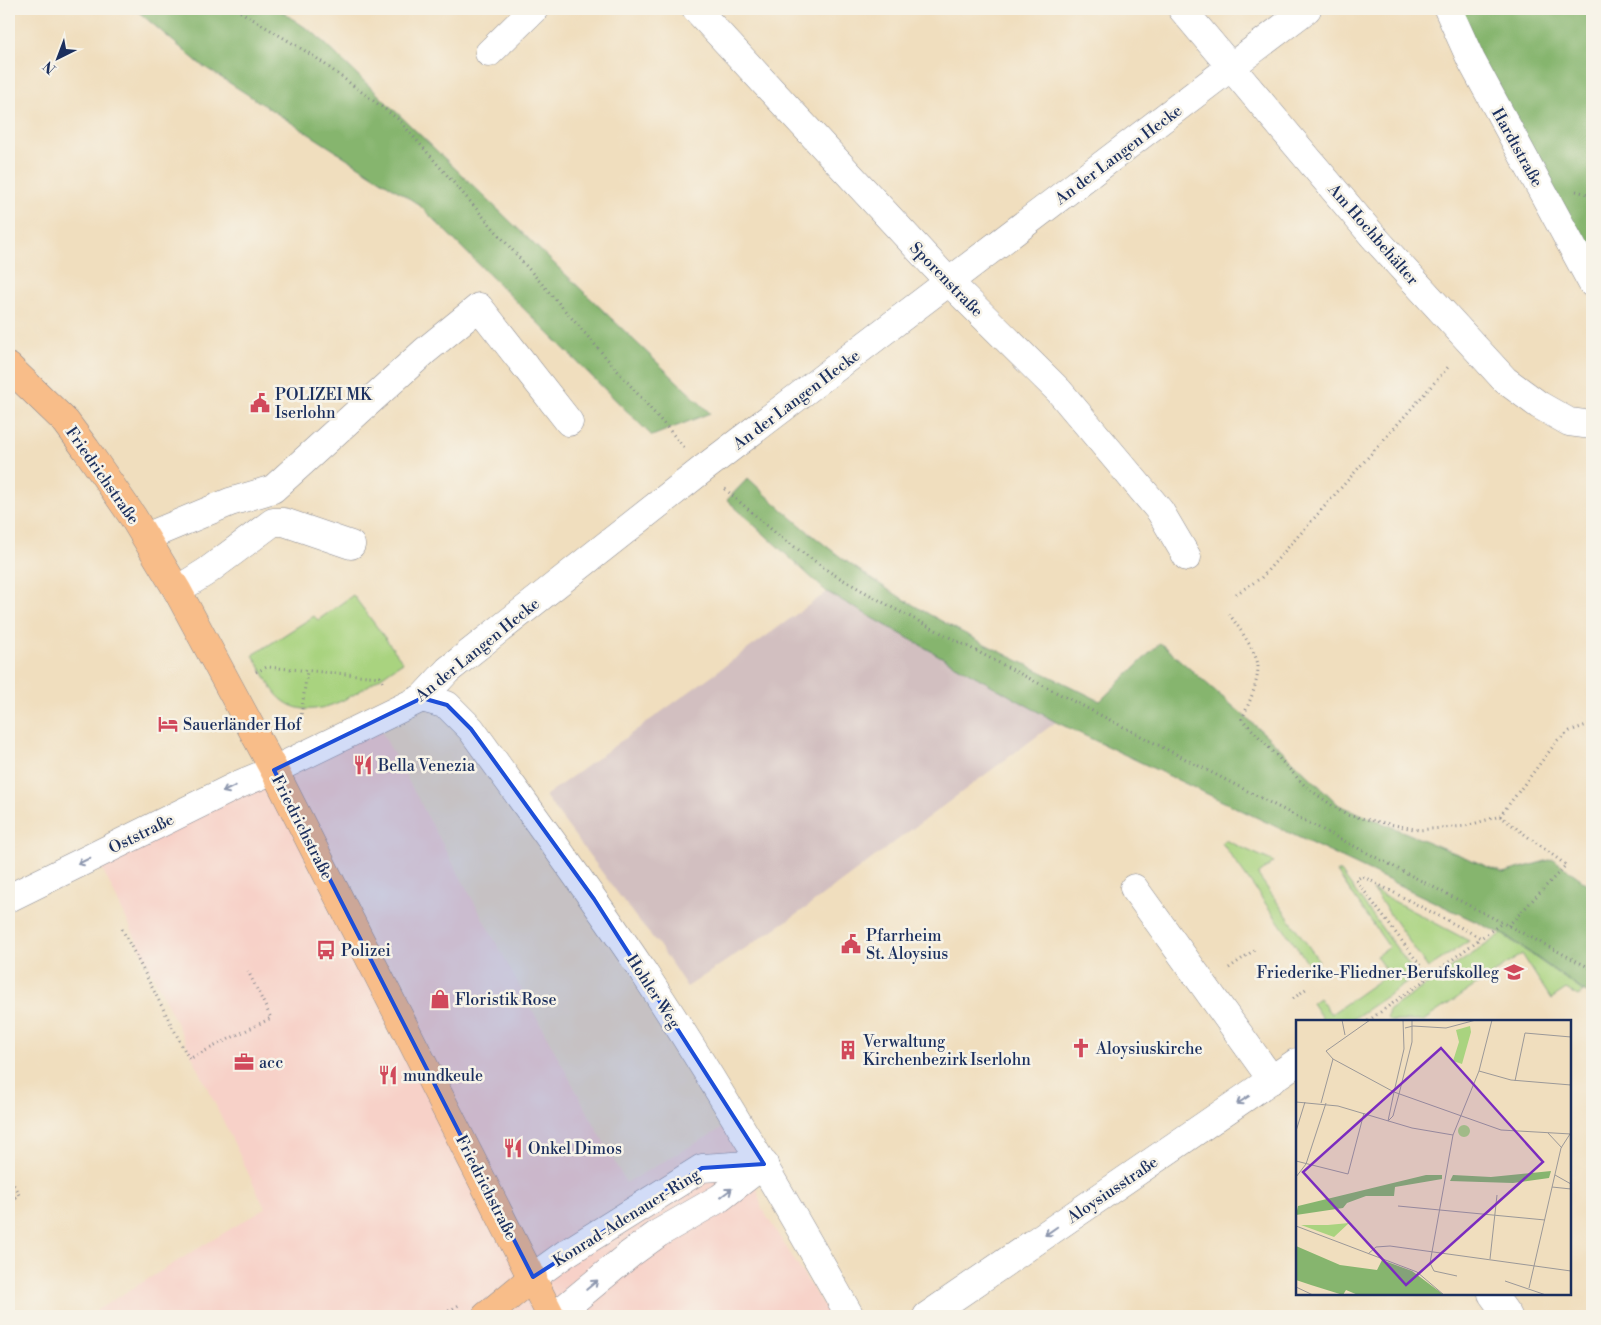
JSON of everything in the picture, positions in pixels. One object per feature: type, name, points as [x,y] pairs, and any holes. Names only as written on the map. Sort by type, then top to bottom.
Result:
[{"type":"main road","name":"Friedrichstraße","points":[[9,367],[66,422],[146,537],[177,590],[274,770],[553,1316]]},
{"type":"main road","name":"Konrad-Adenauer-Ring","points":[[486,1316],[533,1277]]},
{"type":"street","points":[[488,53],[534,9]]},
{"type":"street","name":"Sporenstraße","points":[[696,9],[950,283],[1059,392],[1160,511],[1187,557]]},
{"type":"street","name":"Am Hochbehälter","points":[[1182,9],[1373,236],[1505,380],[1540,405],[1569,422],[1592,425]]},
{"type":"street","name":"An der Langen Hecke","points":[[274,770],[422,698],[448,670],[703,469],[950,283],[1307,9]]},
{"type":"street","name":"Hardtstraße","points":[[1448,9],[1471,60],[1592,283]]},
{"type":"street","points":[[146,537],[230,502],[273,489],[425,351],[478,307],[569,422]]},
{"type":"street","points":[[177,590],[200,577],[273,522],[284,522],[351,545]]},
{"type":"street","name":"Hohler Weg","points":[[422,698],[447,706],[471,729],[594,899],[647,978],[764,1164],[850,1316]]},
{"type":"street","name":"Oststraße","points":[[9,898],[240,784],[274,770]]},
{"type":"street","points":[[1134,888],[1272,1080]]},
{"type":"street","name":"Aloysiusstraße","points":[[927,1316],[1296,1063]]},
{"type":"street","name":"Konrad-Adenauer-Ring","points":[[533,1277],[565,1254],[702,1168],[764,1164]]},
{"type":"street","name":"Konrad-Adenauer-Ring","points":[[553,1316],[659,1233],[720,1198],[764,1164]]},
{"type":"street","points":[[1493,1295],[1508,1316]]},
{"type":"path","points":[[236,9],[315,57],[399,120],[703,469],[780,536],[833,574],[893,608],[1592,968]]},
{"type":"path","points":[[1236,594],[1261,578],[1449,365]]},
{"type":"path","points":[[1229,614],[1239,628],[1258,664],[1252,694],[1242,719],[1306,786],[1346,815],[1419,830],[1466,826],[1486,822],[1500,816],[1558,740],[1570,730],[1592,724]]},
{"type":"path","points":[[261,670],[268,668],[380,677]]},
{"type":"path","points":[[299,723],[307,671]]},
{"type":"path","points":[[1500,816],[1566,865],[1508,926]]},
{"type":"path","points":[[1429,977],[1356,880],[1362,876],[1481,938]]},
{"type":"path","points":[[1369,1020],[1502,923]]},
{"type":"path","points":[[122,929],[189,1059],[271,1018],[248,971]]},
{"type":"path","points":[[1227,969],[1257,948]]},
{"type":"path","points":[[1293,999],[1307,988]]},
{"type":"path","points":[[9,1176],[19,1195],[9,1202]]},
{"type":"highlighted area","points":[[422,698],[447,705],[471,729],[594,899],[764,1164],[702,1168],[533,1277],[274,770]]},
{"type":"shaded area","points":[[827,592],[1056,722],[806,908],[687,987],[659,945],[637,919],[545,796]]},
{"type":"shaded area","points":[[377,723],[626,1183],[740,1118],[762,1209],[830,1316],[87,1316],[265,1208],[100,864]]},
{"type":"green space","points":[[135,9],[278,9],[315,34],[710,413],[652,436],[418,204],[200,64]]},
{"type":"green space","points":[[1450,9],[1592,9],[1592,275]]},
{"type":"green space","points":[[748,478],[825,545],[858,570],[902,598],[986,644],[1100,701],[1160,643],[1265,734],[1339,805],[1503,873],[1553,859],[1592,887],[1592,997],[1508,937],[1056,722],[827,592],[727,500]]},
{"type":"green space","points":[[353,595],[403,662],[341,701],[324,707],[307,709],[291,706],[273,690],[253,655],[314,616],[318,620]]},
{"type":"green space","points":[[1225,840],[1274,862],[1258,875],[1319,961],[1311,967],[1222,843]]},
{"type":"green space","points":[[1337,872],[1341,872],[1417,976],[1351,1020],[1323,1020],[1312,1003],[1319,998],[1331,1014],[1388,974],[1376,956],[1389,947]]},
{"type":"green space","points":[[1373,890],[1469,941],[1428,968]]},
{"type":"green space","points":[[1502,934],[1584,992],[1578,996],[1566,989],[1551,999],[1522,954],[1424,1020],[1389,1020],[1387,1018],[1389,1010]]},
{"type":"place","name":"POLIZEI MK Iserlohn","points":[[260,403]]},
{"type":"place","name":"Sauerländer Hof","points":[[168,724]]},
{"type":"place","name":"Bella Venezia","points":[[363,765]]},
{"type":"place","name":"Pfarrheim St. Aloysius","points":[[851,944]]},
{"type":"place","name":"Polizei","points":[[326,950]]},
{"type":"place","name":"Friederike-Fliedner-Berufskolleg","points":[[1514,972]]},
{"type":"place","name":"Floristik Rose","points":[[440,999]]},
{"type":"place","name":"Aloysiuskirche","points":[[1081,1048]]},
{"type":"place","name":"Verwaltung Kirchenbezirk Iserlohn","points":[[848,1050]]},
{"type":"place","name":"acc","points":[[244,1062]]},
{"type":"place","name":"mundkeule","points":[[388,1075]]},
{"type":"place","name":"Onkel Dimos","points":[[513,1148]]}]
